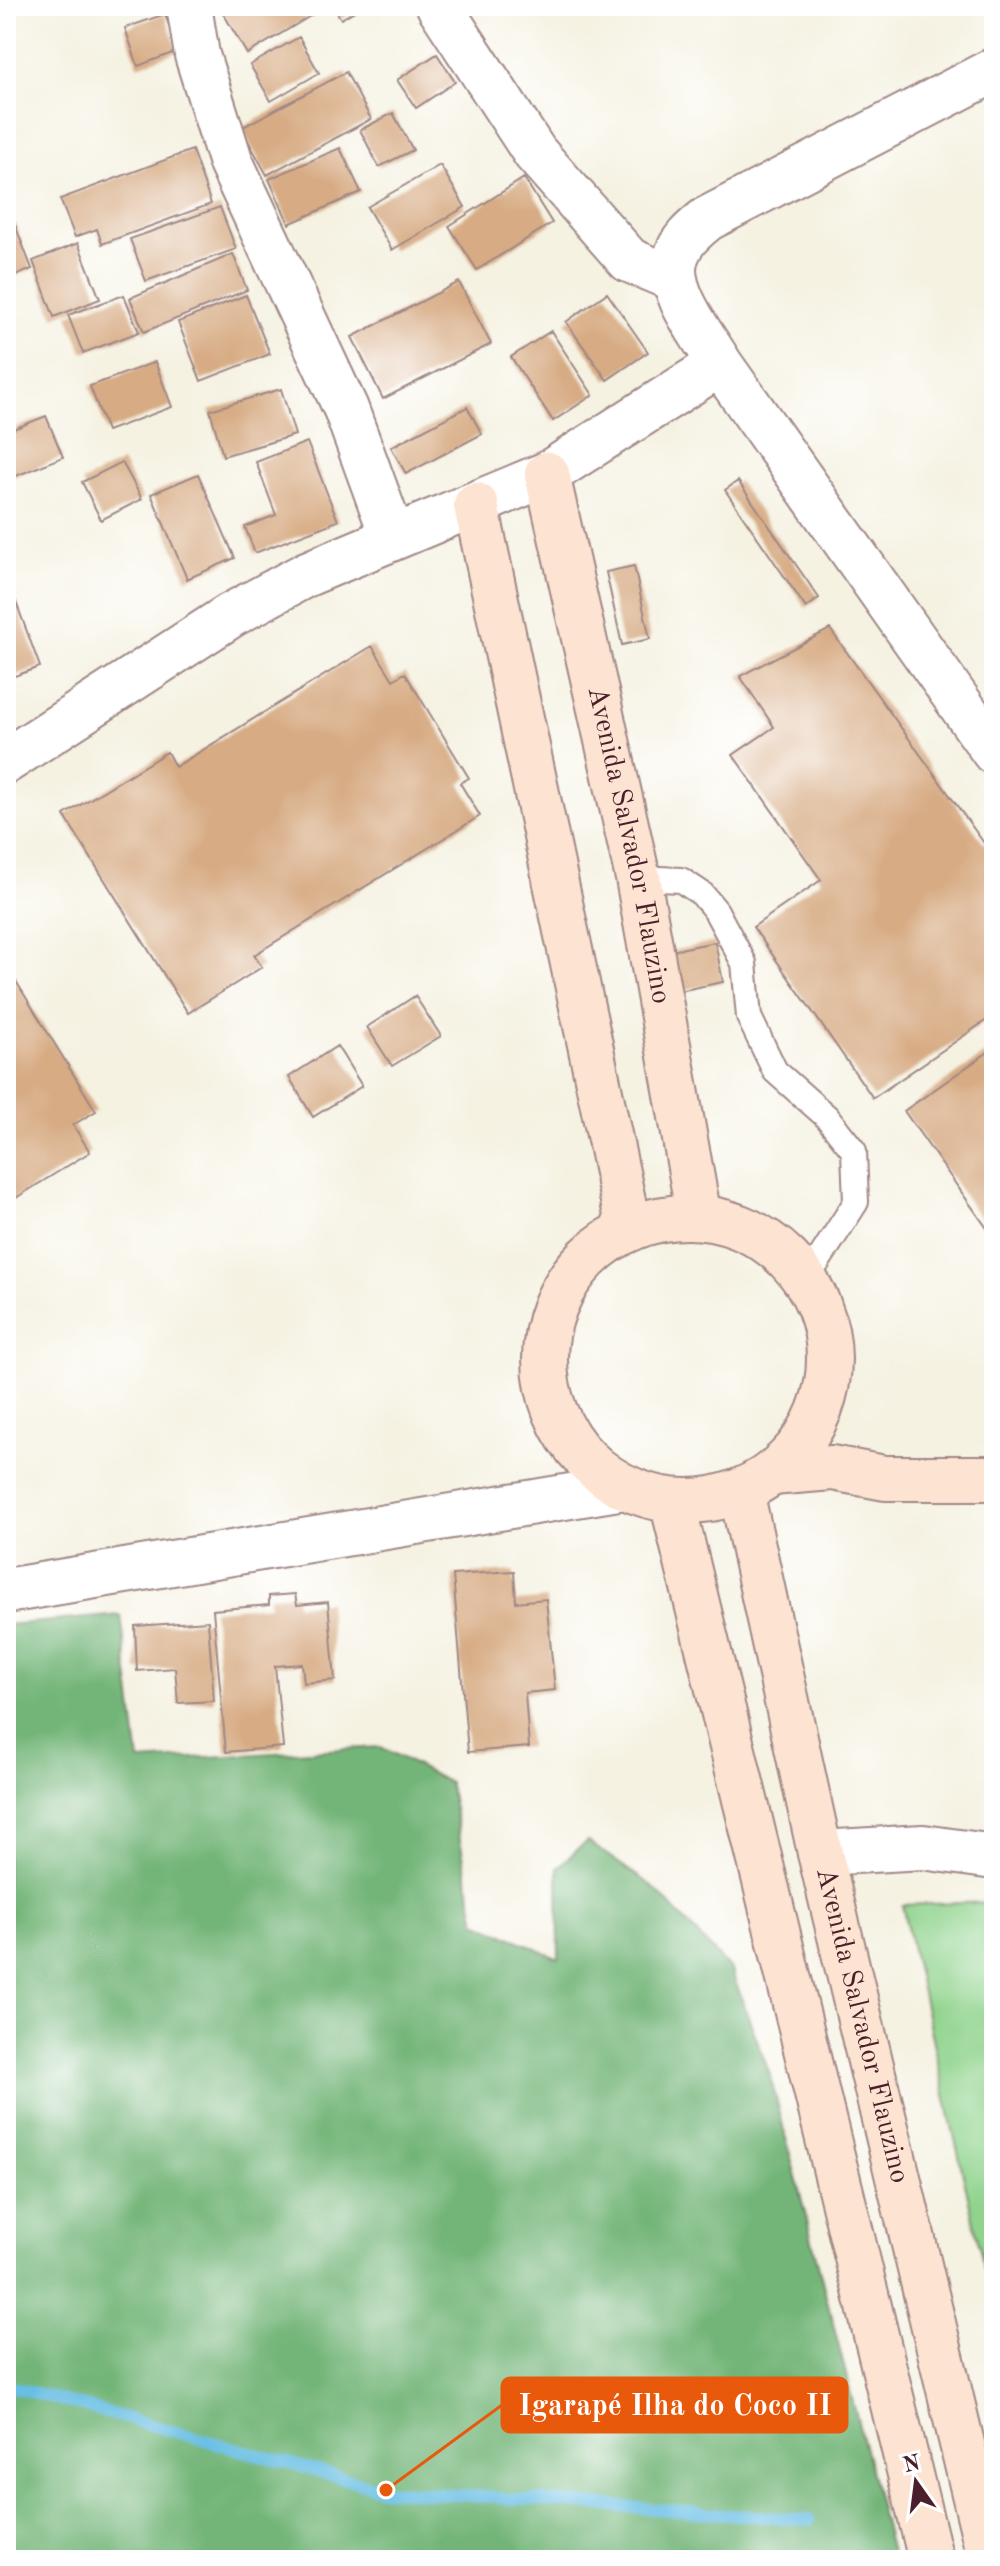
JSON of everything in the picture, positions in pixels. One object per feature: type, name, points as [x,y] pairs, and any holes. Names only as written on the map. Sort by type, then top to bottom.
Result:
[{"type":"street","points":[[189,6],[197,55],[231,163],[346,409],[393,538]]},
{"type":"street","points":[[439,6],[535,153],[629,260],[674,279]]},
{"type":"street","points":[[994,70],[707,219],[687,236],[675,257],[674,279],[681,299],[720,364],[994,752]]},
{"type":"street","points":[[6,761],[231,615],[307,574],[547,474],[720,364]]},
{"type":"street","name":"Avenida Salvador Flauzino","points":[[547,474],[638,878],[699,1217]]},
{"type":"street","points":[[476,505],[629,1229]]},
{"type":"street","points":[[757,1482],[803,1443],[822,1404],[830,1362],[825,1319],[806,1280],[778,1249],[741,1227],[699,1217],[652,1221],[629,1229],[594,1250],[567,1281],[550,1317],[543,1357],[548,1397],[564,1434],[590,1465],[624,1487],[647,1497],[672,1501],[707,1500],[757,1482],[832,1468],[885,1478],[994,1478]]},
{"type":"street","name":"Avenida Salvador Flauzino","points":[[757,1482],[820,1853],[990,2560]]},
{"type":"street","points":[[6,1591],[624,1487]]},
{"type":"street","points":[[672,1501],[931,2560]]},
{"type":"street","points":[[820,1853],[923,1847],[994,1857]]},
{"type":"lane","points":[[638,878],[681,880],[702,894],[744,963],[749,1017],[775,1071],[827,1117],[854,1151],[856,1202],[806,1280]]},
{"type":"green space","points":[[121,1615],[139,1761],[381,1747],[449,1783],[476,1922],[559,1959],[558,1867],[587,1841],[652,1886],[731,1970],[770,2075],[893,2560],[6,2560],[6,1625]]},
{"type":"green space","points":[[994,1902],[994,2311],[902,1905]]},
{"type":"building","points":[[219,6],[307,6],[312,15],[247,54]]},
{"type":"building","points":[[333,6],[363,6],[341,19]]},
{"type":"building","points":[[165,14],[178,51],[138,66],[125,28]]},
{"type":"building","points":[[299,37],[319,73],[271,101],[250,65]]},
{"type":"building","points":[[437,54],[455,82],[416,108],[397,80]]},
{"type":"building","points":[[346,72],[371,119],[267,175],[241,128]]},
{"type":"building","points":[[393,113],[413,150],[379,167],[360,130]]},
{"type":"building","points":[[340,148],[361,192],[289,224],[269,179]]},
{"type":"building","points":[[192,150],[211,204],[102,244],[97,229],[75,237],[60,199]]},
{"type":"building","points":[[440,165],[465,207],[392,250],[367,207]]},
{"type":"building","points":[[524,178],[552,223],[477,270],[449,226]]},
{"type":"building","points":[[220,207],[236,249],[146,281],[130,239]]},
{"type":"building","points":[[14,222],[32,269],[6,280],[6,225]]},
{"type":"building","points":[[78,243],[100,299],[54,317],[33,261]]},
{"type":"building","points":[[233,254],[247,290],[144,332],[130,298]]},
{"type":"building","points":[[459,282],[491,344],[383,399],[352,337]]},
{"type":"building","points":[[607,293],[648,352],[607,380],[566,322]]},
{"type":"building","points":[[124,295],[139,332],[83,353],[68,315]]},
{"type":"building","points":[[246,295],[270,354],[201,381],[178,322]]},
{"type":"building","points":[[551,331],[593,395],[553,421],[511,357]]},
{"type":"building","points":[[155,362],[172,407],[107,431],[90,386]]},
{"type":"building","points":[[281,389],[295,435],[223,456],[210,410]]},
{"type":"building","points":[[467,407],[482,434],[406,474],[391,447]]},
{"type":"building","points":[[46,416],[63,457],[6,480],[6,432]]},
{"type":"building","points":[[307,442],[338,521],[255,553],[245,527],[276,515],[256,462]]},
{"type":"building","points":[[122,462],[142,499],[101,520],[82,482]]},
{"type":"building","points":[[198,474],[235,558],[187,579],[151,494]]},
{"type":"building","points":[[738,481],[819,598],[806,608],[725,490]]},
{"type":"building","points":[[634,566],[650,639],[622,645],[606,572]]},
{"type":"building","points":[[6,575],[40,667],[6,679]]},
{"type":"building","points":[[830,629],[994,857],[994,1015],[873,1098],[753,927],[821,880],[733,755],[774,727],[740,676]]},
{"type":"building","points":[[372,646],[393,680],[405,673],[469,778],[460,783],[480,816],[254,955],[262,967],[188,1013],[64,815],[167,752],[175,767]]},
{"type":"building","points":[[715,942],[723,982],[679,991],[670,951]]},
{"type":"building","points":[[6,965],[96,1111],[73,1125],[90,1152],[6,1204]]},
{"type":"building","points":[[415,996],[441,1036],[392,1066],[367,1027]]},
{"type":"building","points":[[337,1046],[362,1086],[313,1117],[289,1077]]},
{"type":"building","points":[[994,1048],[994,1238],[904,1111]]},
{"type":"building","points":[[514,1571],[516,1602],[546,1599],[555,1690],[525,1693],[529,1747],[468,1752],[453,1575]]},
{"type":"building","points":[[295,1594],[297,1605],[328,1602],[335,1680],[304,1683],[302,1664],[275,1666],[283,1747],[226,1752],[213,1610],[269,1605],[269,1596]]},
{"type":"building","points":[[208,1621],[214,1701],[178,1703],[175,1668],[137,1671],[135,1626]]},
{"type":"waterway","points":[[6,2385],[386,2490],[809,2520]]},
{"type":"place","name":"Igarapé Ilha do Coco II","points":[[386,2490]]}]
